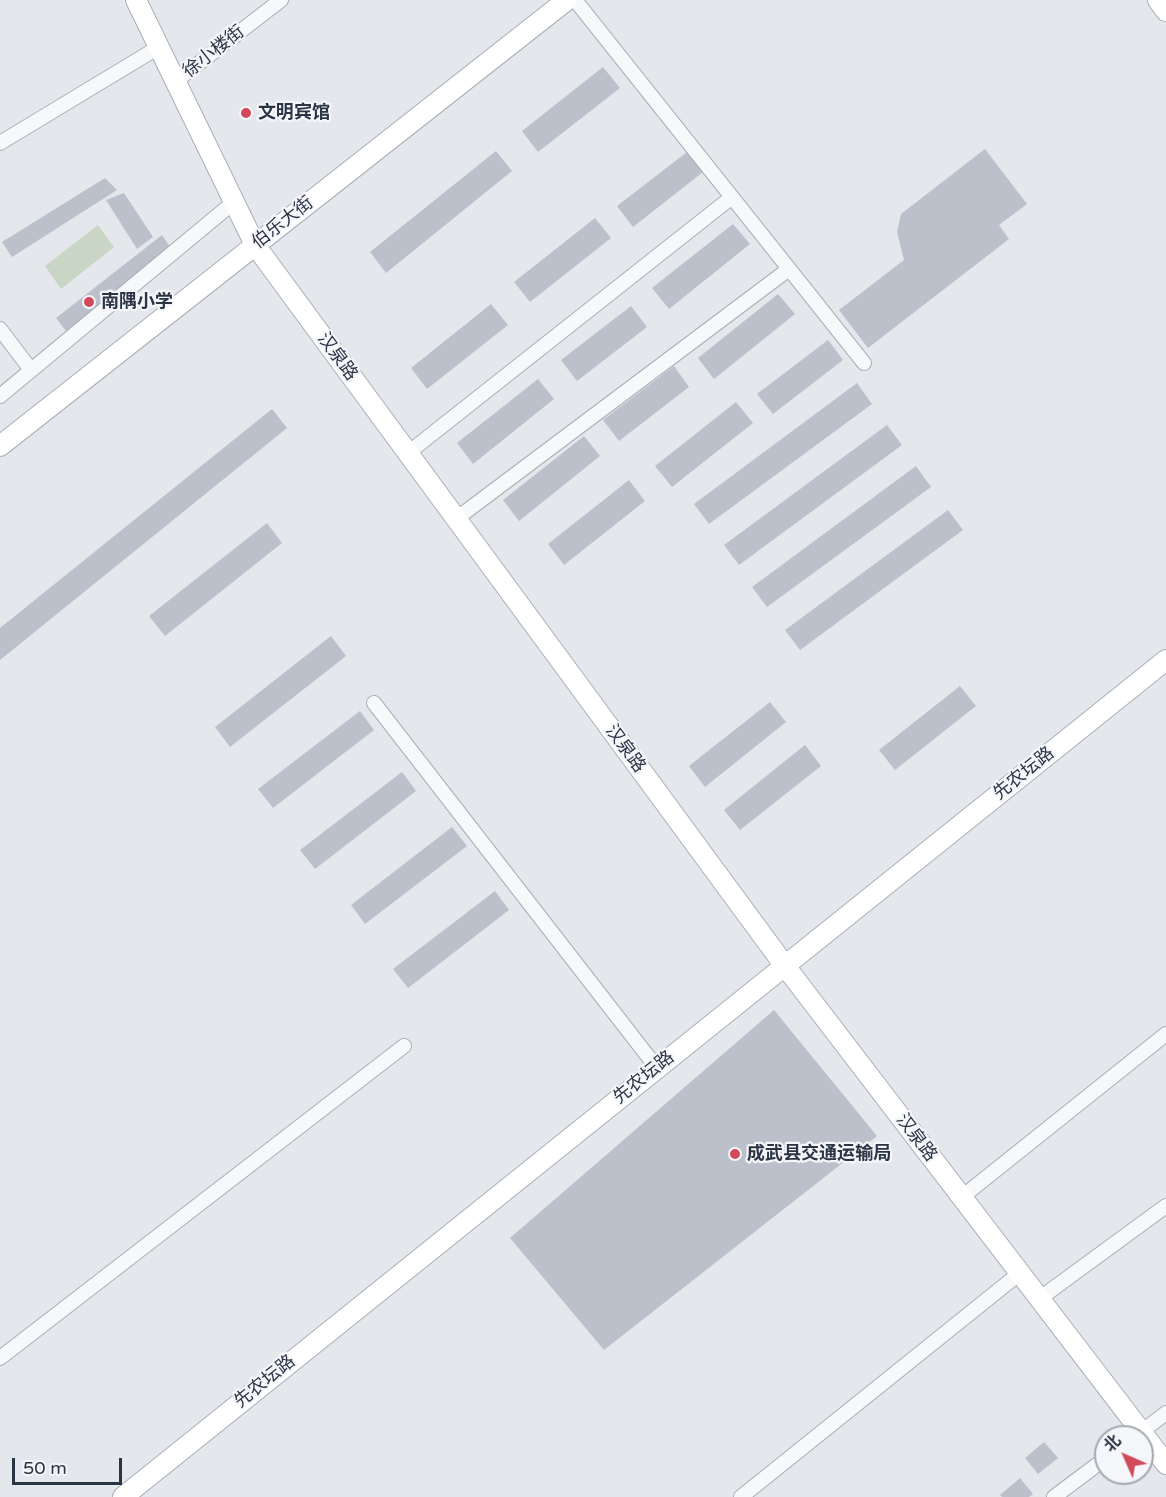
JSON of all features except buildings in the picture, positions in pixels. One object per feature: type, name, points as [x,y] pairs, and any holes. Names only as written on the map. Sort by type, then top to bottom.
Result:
[{"type":"street","name":"汉泉路","points":[[136,0],[255,245],[785,966],[1020,1273],[1131,1425]]},
{"type":"street","name":"徐小楼街","points":[[176,81],[281,0]]},
{"type":"street","name":"伯乐大街","points":[[0,446],[567,0]]},
{"type":"street","points":[[575,0],[864,363]]},
{"type":"street","points":[[1158,0],[1166,10]]},
{"type":"street","points":[[0,143],[159,47]]},
{"type":"street","points":[[408,453],[732,197]]},
{"type":"street","points":[[0,396],[234,202]]},
{"type":"street","points":[[456,519],[789,269]]},
{"type":"street","points":[[0,329],[31,370]]},
{"type":"street","name":"先农坛路","points":[[123,1497],[1166,660]]},
{"type":"street","points":[[374,703],[657,1068]]},
{"type":"street","points":[[962,1197],[1166,1034]]},
{"type":"street","points":[[0,1358],[404,1046]]},
{"type":"street","points":[[1039,1299],[1166,1206]]},
{"type":"street","points":[[741,1497],[1020,1273]]},
{"type":"street","points":[[1150,1425],[1166,1413]]},
{"type":"street","name":"汉泉路","points":[[1154,1451],[1166,1464]]},
{"type":"street","points":[[1054,1497],[1094,1467]]},
{"type":"green space","points":[[98,225],[114,247],[61,289],[45,266]]},
{"type":"place","name":"文明宾馆","points":[[246,113]]},
{"type":"place","name":"南隅小学","points":[[89,302]]},
{"type":"place","name":"成武县交通运输局","points":[[735,1154]]}]
